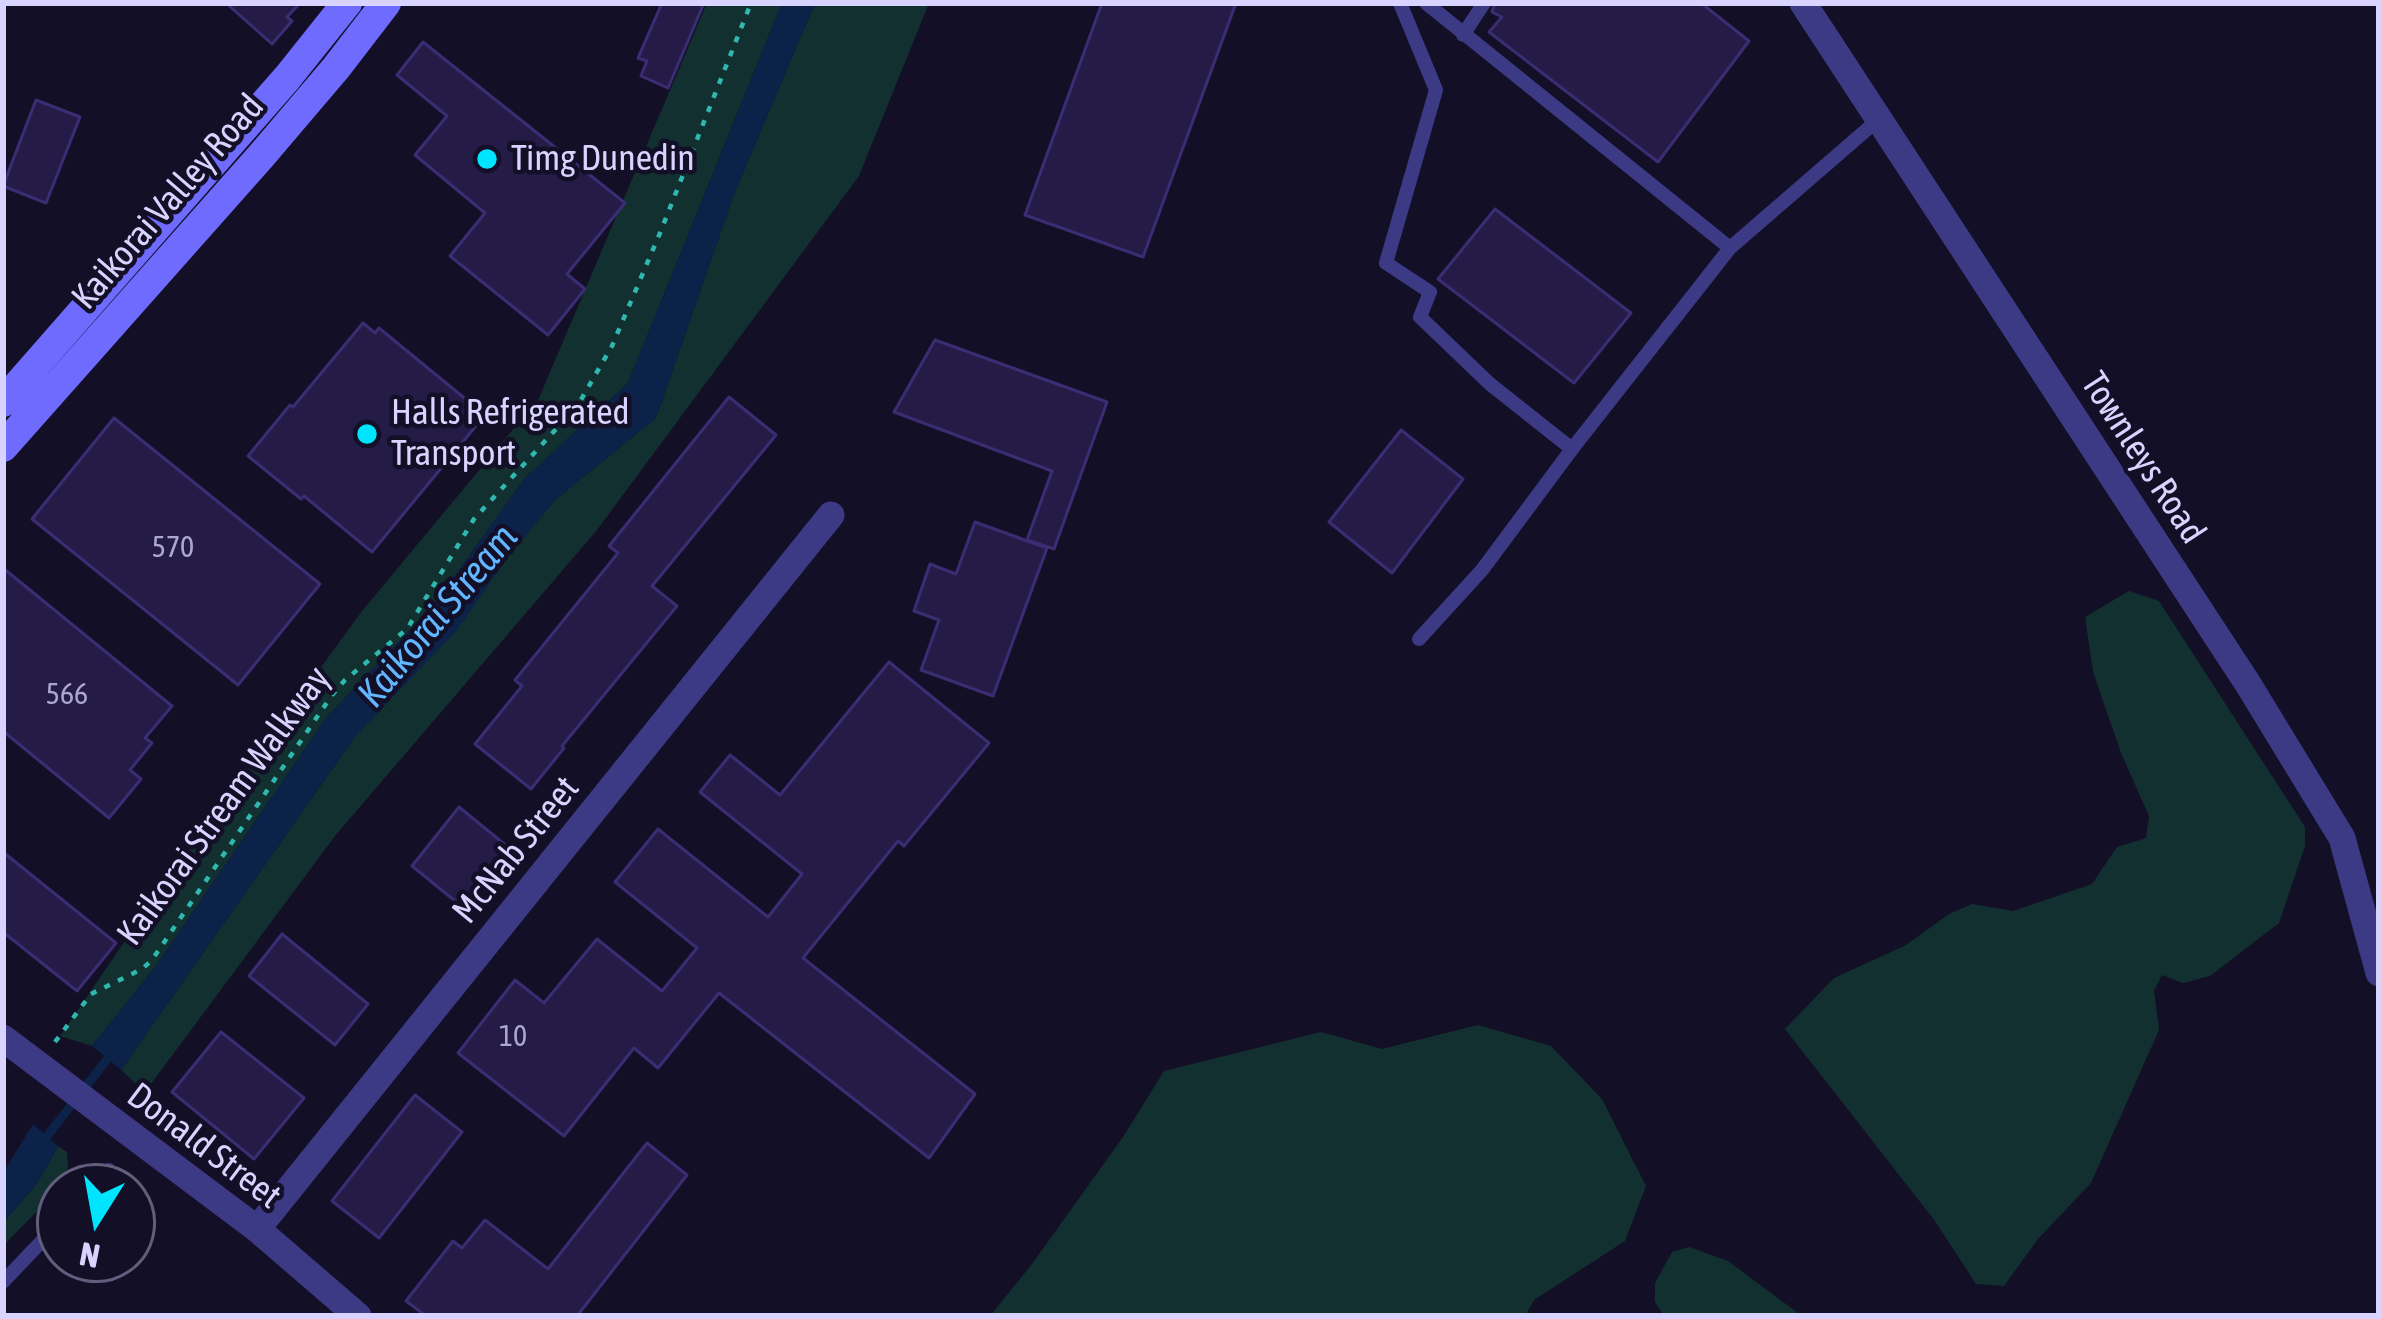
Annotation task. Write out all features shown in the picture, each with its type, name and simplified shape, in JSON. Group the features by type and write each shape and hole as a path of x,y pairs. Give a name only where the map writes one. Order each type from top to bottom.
{"main road":[{"name":"Kaikorai Valley Road","path":"3,402 347,3"},
{"name":"Kaikorai Valley Road","path":"3,447 262,155 386,3"}],"street":[{"name":"Townleys Road","path":"1802,3 2248,684 2342,838 2379,973"},
{"name":"McNab Street","path":"257,1229 830,515"},
{"name":"Donald Street","path":"3,1038 257,1229 358,1316"}],"lane":[{"path":"1400,3 1436,90 1386,262 1430,292 1420,317 1490,384 1572,448"},
{"path":"1426,3 1730,248"},
{"path":"1463,35 1484,3"},
{"path":"1419,639 1482,570 1730,248 1879,119"},
{"path":"3,1282 36,1247"}],"path":[{"name":"Kaikorai Stream Walkway","path":"38,1066 91,994 152,960 332,695 407,628 474,519 578,405 612,346 751,3"}],"green space":[{"path":"707,3 782,3 628,383 525,478 434,605 326,718 156,966 92,1046 60,1036 180,860 362,611 539,398"},
{"path":"815,3 929,3 859,176 597,530 335,836 145,1092 121,1070 354,738 555,500 656,418 734,194"},
{"path":"2129,591 2159,601 2305,827 2305,846 2279,923 2210,976 2183,983 2162,975 2154,991 2159,1030 2091,1183 2038,1239 2004,1286 1976,1284 1935,1221 1785,1029 1834,978 1906,945 1949,914 1972,904 2013,911 2092,884 2117,847 2146,838 2149,816 2093,672 2085,617"},
{"path":"1478,1025 1551,1046 1602,1099 1646,1186 1625,1241 1534,1300 1525,1316 990,1316 1123,1137 1164,1071 1321,1032 1382,1049"},
{"path":"58,1146 67,1152 68,1163 49,1163"},
{"path":"36,1184 36,1212 3,1246 3,1223"},
{"path":"1689,1247 1728,1261 1802,1316 1664,1316 1655,1302 1655,1283 1672,1252"}],"water":[{"path":"782,3 815,3 734,194 656,418 555,500 457,630 354,738 121,1070 92,1046 156,966 326,718 434,605 525,478 628,383"},
{"path":"33,1124 58,1146 49,1163 36,1163 36,1184 3,1223 3,1173"}],"building":[{"path":"226,3 300,3 272,44"},
{"path":"662,3 704,3 668,88 641,76 647,61 638,58"},
{"path":"1102,3 1236,3 1143,257 1025,215"},
{"path":"1495,3 1701,3 1749,41 1658,162 1489,32 1502,17 1492,12"},
{"path":"423,42 625,203 567,274 585,289 548,335 450,256 485,213 415,155 447,116 397,75"},
{"path":"36,100 80,117 46,203 3,186"},
{"path":"1495,209 1631,313 1574,383 1438,279"},
{"path":"363,323 375,333 379,328 485,415 372,552 248,456"},
{"path":"935,340 1107,402 1054,549 1027,540 1052,471 894,412"},
{"path":"729,397 776,435 652,586 677,606 531,789 475,744 522,686 515,680 618,553 609,546"},
{"path":"114,418 320,584 238,685 32,519"},
{"path":"1401,430 1463,479 1392,573 1329,522"},
{"path":"975,522 1047,548 993,696 921,670 939,620 914,611 930,564 956,574"},
{"path":"3,568 172,706 145,738 152,743 130,770 141,779 109,818 3,731"},
{"path":"889,662 989,743 904,846 898,841 803,958 975,1094 929,1158 719,993 658,1068 634,1048 564,1136 458,1053 515,980 544,1003 597,939 662,991 697,948 615,882 658,829 768,917 802,874 700,792 730,755 780,795"},
{"path":"459,807 508,847 460,905 412,866"},
{"path":"3,852 116,943 77,991 3,932"},
{"path":"282,934 368,1004 335,1045 249,976"},
{"path":"221,1032 304,1098 254,1159 172,1092"},
{"path":"415,1095 462,1132 379,1238 332,1201"},
{"path":"647,1143 687,1175 577,1316 426,1316 406,1301 453,1241 462,1248 485,1220 548,1269"}],"waterway":[{"name":"Kaikorai Stream","path":"41,1144 112,1053"}],"place":[{"name":"Timg Dunedin","path":"487,159"},
{"name":"Halls Refrigerated Transport","path":"367,434"}]}
